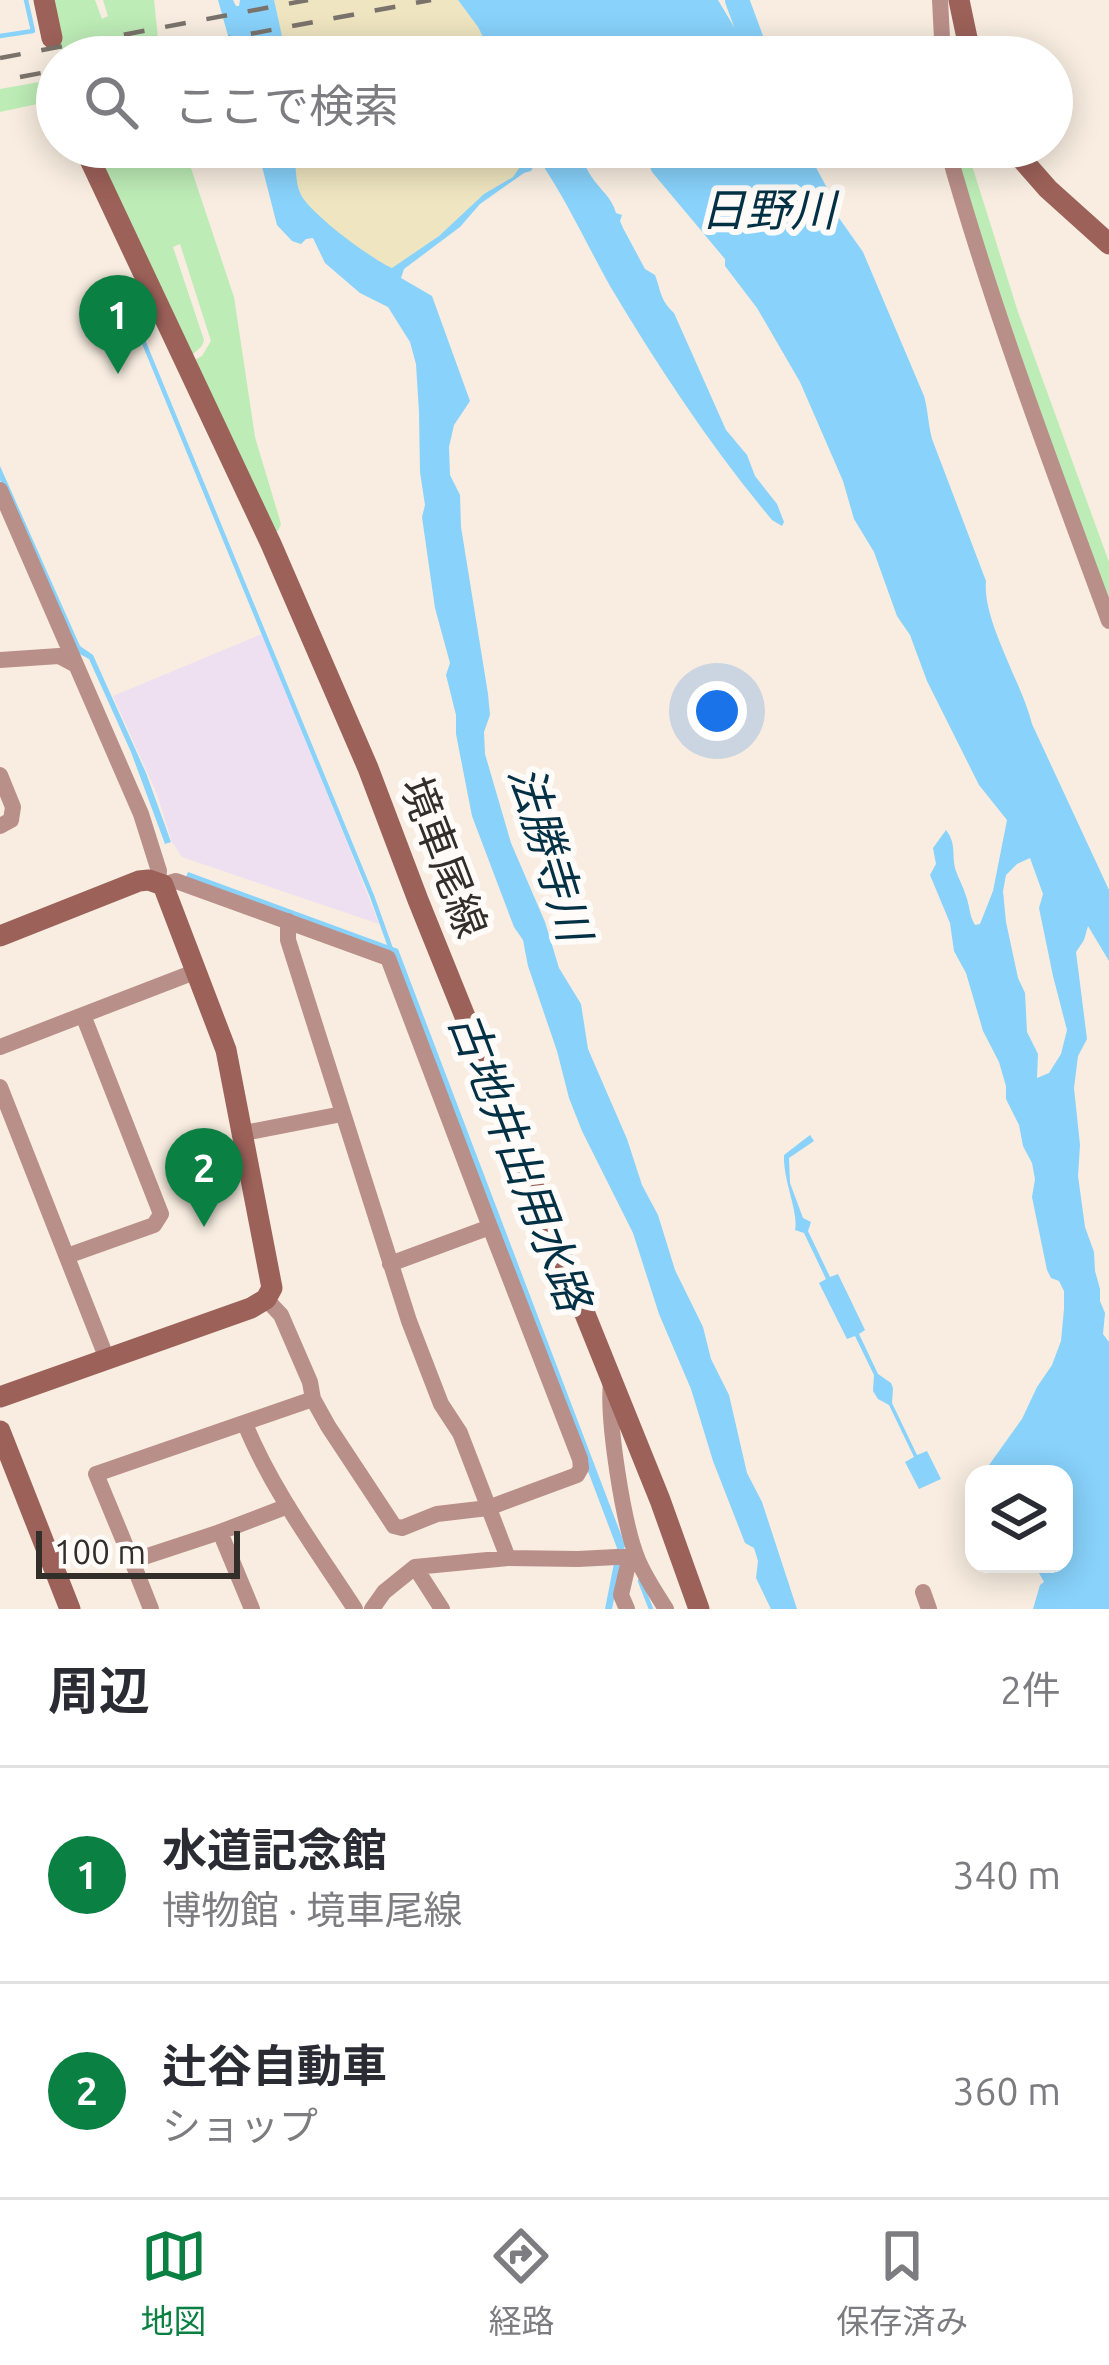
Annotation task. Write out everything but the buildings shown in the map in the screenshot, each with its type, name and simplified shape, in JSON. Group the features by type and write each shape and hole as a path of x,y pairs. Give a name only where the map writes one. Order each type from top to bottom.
{"main road":[{"path":"44,0 52,36"},
{"path":"959,0 967,36"},
{"name":"境車尾線","path":"93,168 201,393 359,748 700,1609"},
{"path":"1030,168 1109,244"},
{"path":"0,936 140,881 161,884 226,1050 272,1288 266,1299 251,1308 0,1397"},
{"path":"0,1431 70,1609"}],"street":[{"path":"940,0 942,36"},
{"path":"952,168 1034,420 1109,621"},
{"path":"0,490 141,814 161,884 176,881 388,958 582,1464 579,1472 488,1508 436,1514 402,1528 394,1526 328,1426 281,1315 266,1299"},
{"path":"0,660 59,656 74,664"},
{"path":"0,775 14,813 0,826"},
{"path":"288,921 288,940 390,1264 441,1404 460,1433 508,1558"},
{"path":"0,1047 197,971"},
{"path":"67,1256 154,1225 161,1214 83,1015"},
{"path":"0,1087 107,1359"},
{"path":"244,1133 342,1114"},
{"path":"390,1264 490,1227"},
{"path":"611,1381 609,1403 626,1513 621,1595 626,1609"},
{"path":"151,1609 96,1474 313,1399"},
{"path":"245,1424 258,1455 356,1609"},
{"path":"132,1561 288,1505"},
{"path":"220,1532 251,1609"},
{"path":"373,1609 415,1567 508,1558 626,1556"},
{"path":"626,1556 666,1609"},
{"path":"415,1567 442,1609"}],"shaded area":[{"path":"262,634 379,924 182,857 113,696"}],"green space":[{"path":"50,0 95,0 102,19 108,16 103,0 154,0 158,36 57,36"},
{"path":"36,83 36,104 0,112 0,89"},
{"path":"101,168 191,168 234,297 255,437 281,524 278,531 272,532 193,361 211,341 180,244 173,247 204,340 192,355"},
{"path":"958,168 973,168 1018,312 1109,562 1109,608"}],"sand":[{"path":"274,0 458,0 482,36 279,36"},
{"path":"295,168 519,168 392,269 323,222 297,186"}],"water":[{"path":"218,0 233,0 239,6 240,0 274,0 282,36 228,36"},
{"name":"日野川","path":"458,0 718,0 739,36 482,36"},
{"path":"262,168 295,168 301,195 316,213 392,268 439,236 519,168 533,168 480,204 460,227 404,269 401,278 432,296 470,401 454,425 450,475 460,495 488,694 485,754 511,843 559,968 581,1004 588,1049 729,1395 747,1473 762,1502 797,1609 771,1609 756,1578 754,1548 745,1543 713,1461 633,1233 569,1098 523,940 472,816 422,517 416,364 410,342 388,307 360,293 325,263 313,238 301,244 292,241 277,225"},
{"path":"544,168 586,168 622,215 623,228 645,269 655,275 726,430 777,504 782,526 772,520 686,406 610,286"},
{"name":"日野川","path":"650,168 816,168 839,218 863,252 924,396 932,439 986,581 996,633 1032,724 1109,890 1109,961 1088,926 1076,952 1087,1039 1078,1056 1074,1088 1085,1227 1105,1313 1103,1334 1109,1342 1109,1609 1033,1609 1044,1582 1039,1573 1073,1573 1073,1465 989,1465 1052,1365 1061,1341 1064,1291 1047,1270 1032,1197 1032,1163 930,875 936,864 933,848 946,830 972,918 975,925 980,924 993,891 1007,820 979,785 927,681 874,552 854,519 843,481 800,382 757,308 725,266 725,259","holes":["1030,858 1043,894 1039,908 1067,1030 1061,1054 1049,1073 1037,1078 1038,1054 1027,1032 1025,993 1018,978 1003,891 1006,875"]},
{"path":"0,466 80,646 93,655 171,842 165,844 89,659 76,652 0,480"},
{"path":"188,872 398,949 625,1545 612,1609 605,1609 617,1548 393,955 186,877"},
{"path":"810,1135 814,1141 789,1158 790,1183 803,1218 811,1222 808,1231 830,1277 838,1274 865,1330 859,1334 878,1374 891,1383 892,1403 917,1455 927,1451 941,1479 919,1489 905,1462 914,1457 889,1405 873,1391 874,1375 855,1336 847,1339 819,1283 826,1279 804,1233 795,1230 784,1155"}],"waterway":[{"path":"0,36 33,31 26,0"},
{"name":"日野川","path":"737,0 750,36"},
{"path":"142,338 392,952"},
{"path":"640,1581 651,1609"}],"railway":[{"path":"117,36 308,0"},
{"path":"239,36 431,0"},
{"path":"0,58 36,51"},
{"path":"20,77 36,74"}],"place":[{"name":"水道記念館","path":"118,374"},
{"name":"辻谷自動車","path":"204,1227"}],"water label":[{"name":"法勝寺川","path":"550,853"},
{"name":"古地井出用水路","path":"520,1161"}]}
